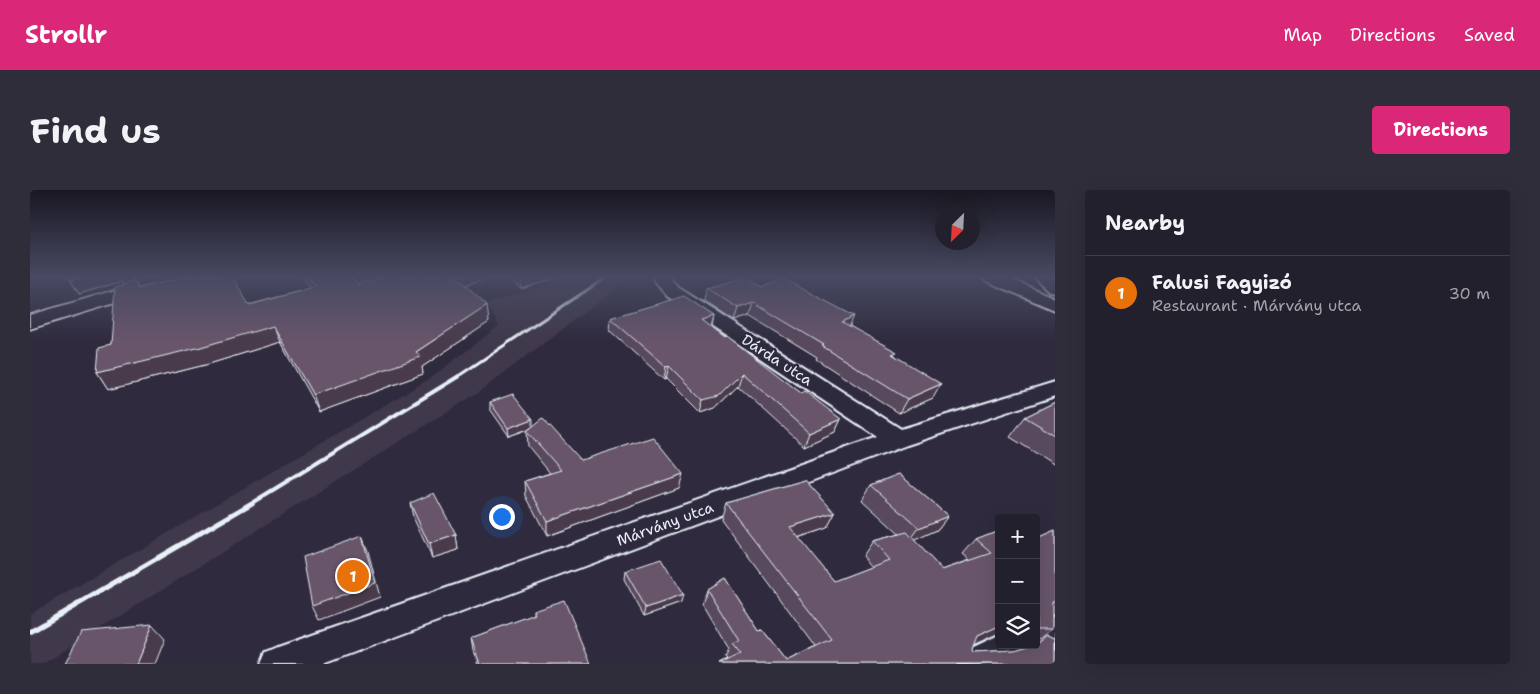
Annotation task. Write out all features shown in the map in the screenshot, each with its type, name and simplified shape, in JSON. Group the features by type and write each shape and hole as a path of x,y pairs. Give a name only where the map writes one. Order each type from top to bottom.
{"main road":[{"path":"30,322 96,298"}],"street":[{"name":"Dárda utca","path":"682,298 898,440"},
{"path":"1040,298 1055,305"},
{"name":"Márvány utca","path":"278,664 898,440 1055,389"},
{"path":"1040,634 1055,633"},
{"path":"975,664 1005,649"}],"shaded area":[{"path":"505,298 604,298 479,392 43,664 30,664 30,614 429,379 499,326 487,304"}],"building":[{"path":"114,298 245,298 249,305 275,298 480,298 487,305 416,352 420,357 313,395 273,326 201,347 97,372 99,348 111,345"},
{"path":"677,298 687,298 714,316 701,320 725,338 727,336 801,393 804,391 841,419 809,433 742,373 719,396 703,400 669,366 666,367 610,318"},
{"path":"722,298 820,298 854,316 842,322 897,352 892,354 941,384 907,399 822,346 824,345 754,303 738,308"},
{"path":"513,394 533,419 508,428 490,402"},
{"path":"1055,402 1055,435 1025,417"},
{"path":"543,418 581,460 653,437 683,474 547,521 525,481 561,470 527,431"},
{"path":"899,474 948,516 919,528 871,485"},
{"path":"805,480 835,513 790,527 834,581 889,560 872,541 907,532 942,570 992,553 976,539 995,532 995,628 977,636 972,649 973,652 1040,649 1040,641 1047,635 1055,638 1055,664 719,664 740,654 732,644 739,641 707,589 725,578 759,631 762,630 786,661 832,640 726,503"},
{"path":"434,493 456,535 429,544 410,503"},
{"path":"1055,531 1055,602 1052,602 1052,629 1040,629 1040,538"},
{"path":"362,536 375,583 312,606 303,557"},
{"path":"661,559 683,595 646,608 625,571"},
{"path":"564,600 591,664 480,664 471,638 535,614 533,610"},
{"path":"152,625 136,664 65,664 81,632"}],"railway":[{"path":"457,377 575,298"},
{"path":"250,504 459,376"},
{"path":"30,632 252,503"}],"place":[{"name":"Falusi Fagyizó","path":"353,576"}]}
